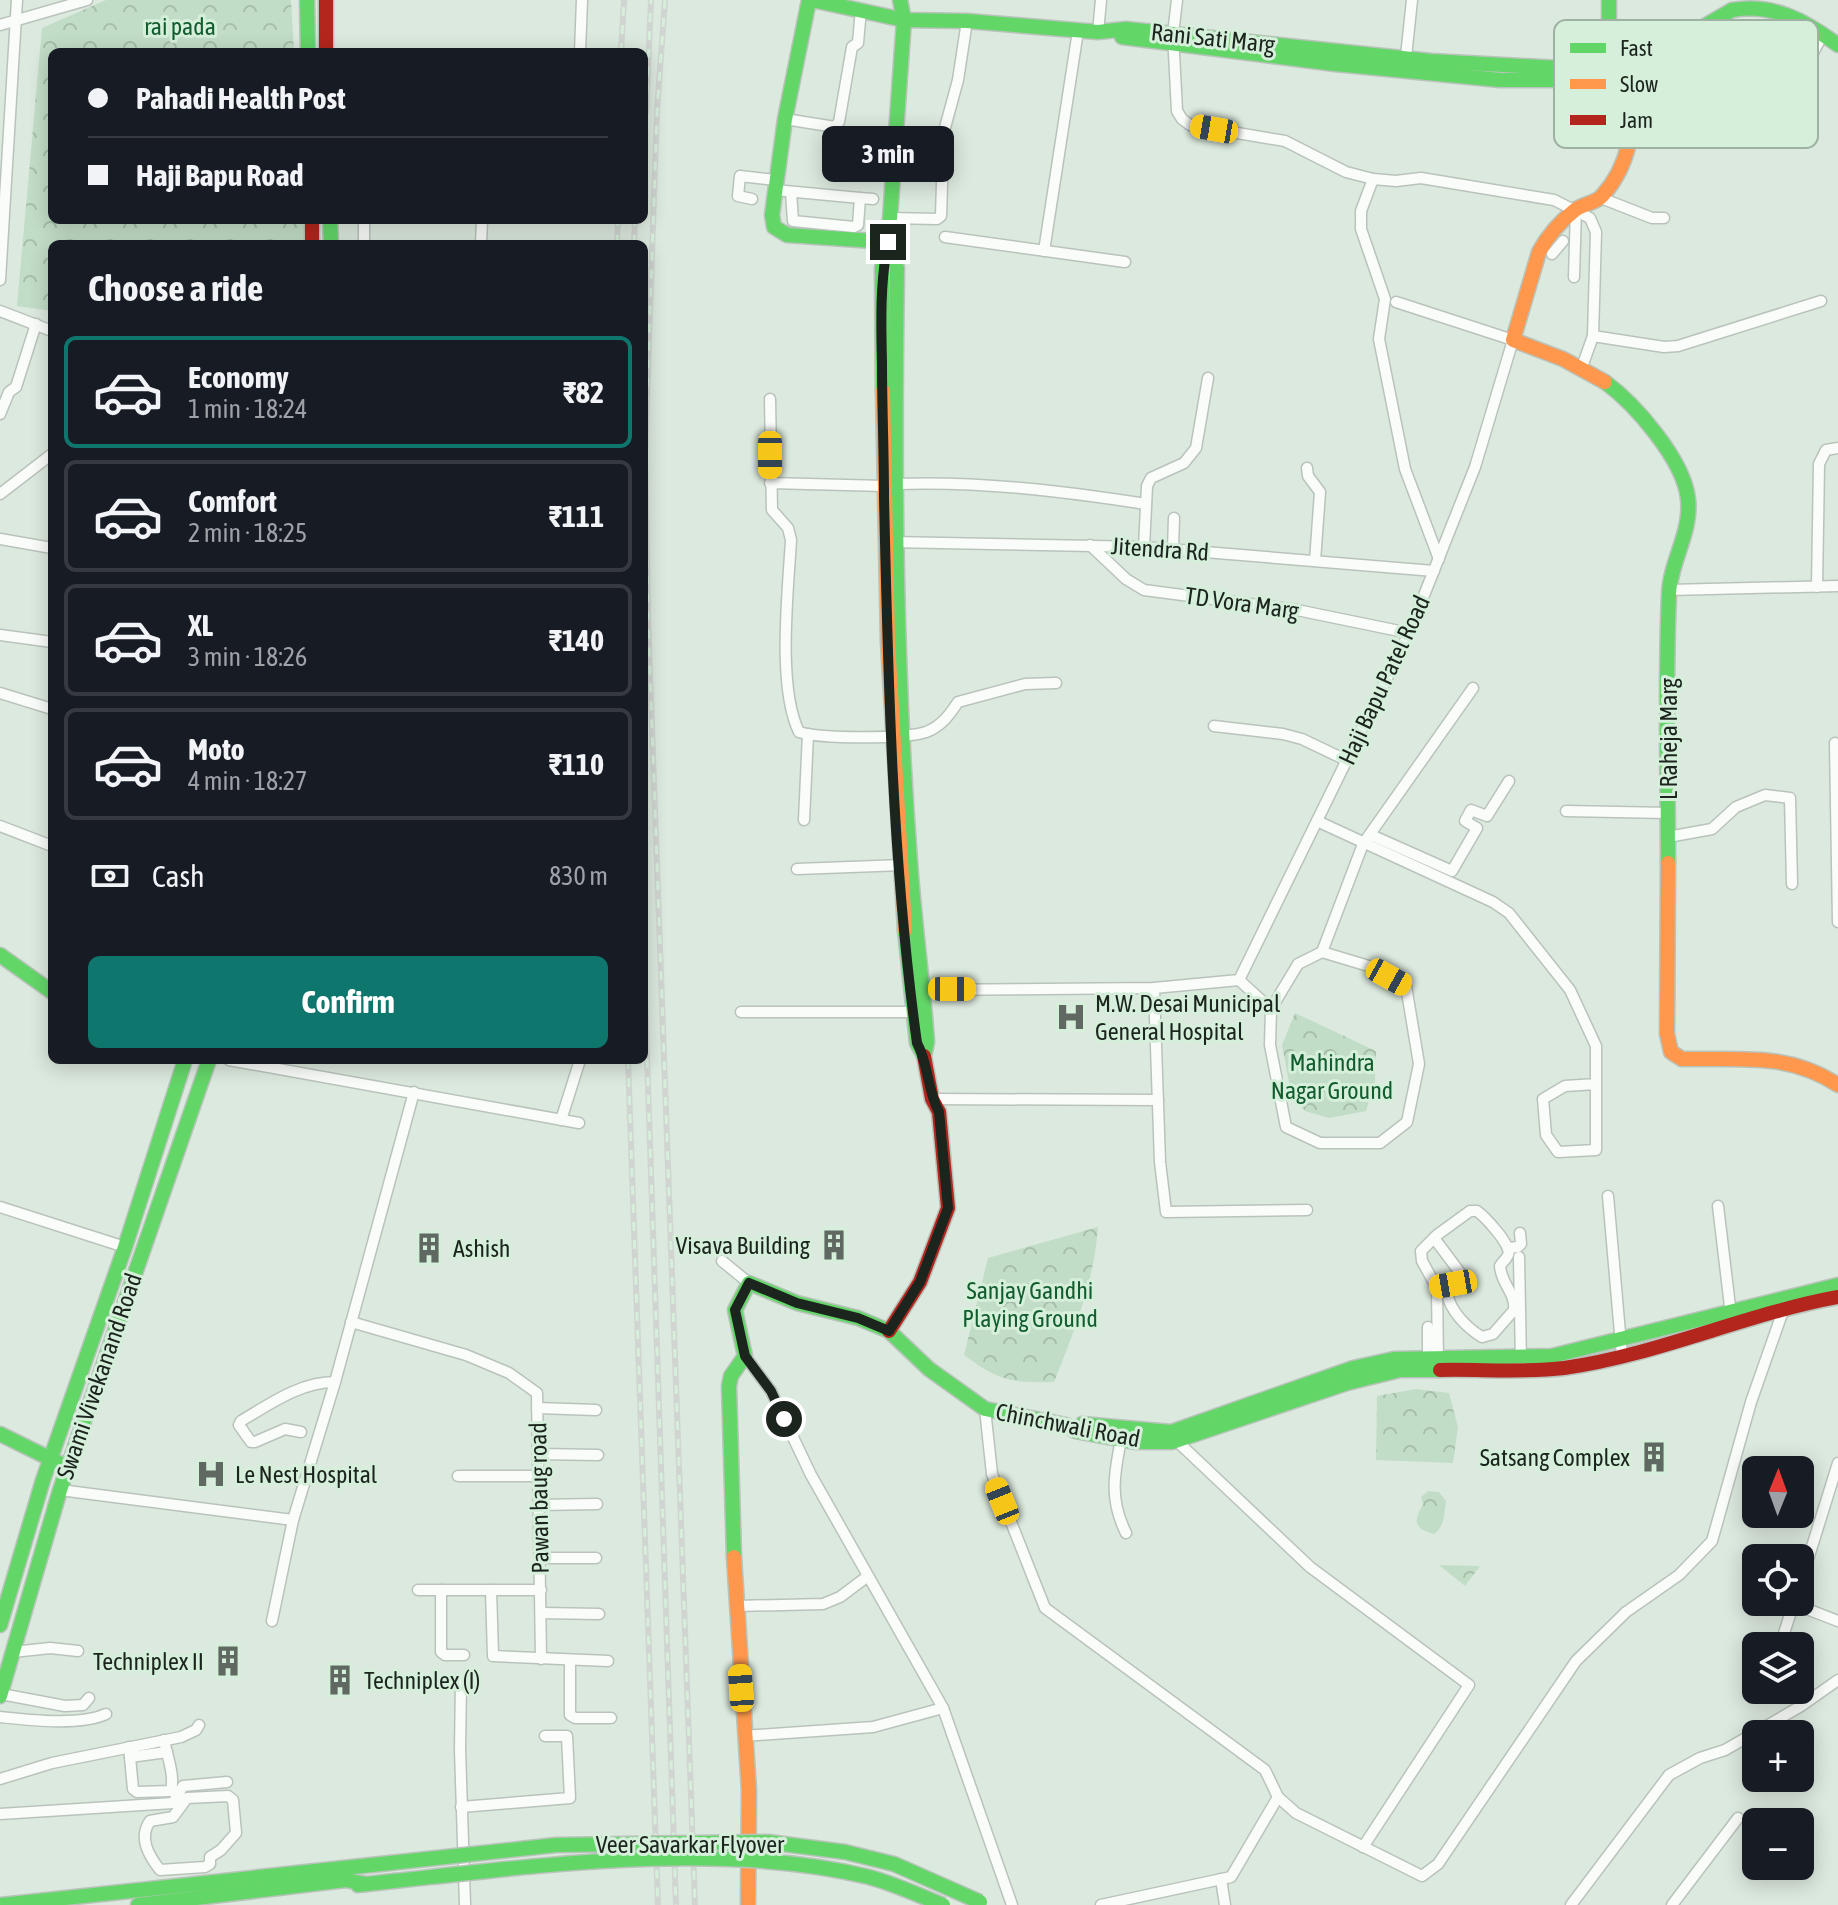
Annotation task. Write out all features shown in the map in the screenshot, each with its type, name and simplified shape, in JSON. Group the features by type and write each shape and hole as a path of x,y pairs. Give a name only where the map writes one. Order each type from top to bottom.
{"street":[{"path":"0,280 17,0"},
{"path":"0,25 87,0"},
{"path":"307,0 308,48"},
{"path":"326,0 326,48"},
{"path":"580,48 582,0"},
{"path":"811,0 785,119 772,215 774,227 787,235 888,242"},
{"name":"Rani Sati Marg","path":"811,0 904,20 967,21 1078,31 1126,29 1174,39 1328,57 1504,74 1554,75"},
{"path":"889,1331 920,1282 948,1208 939,1112 932,1099 924,1056 908,906 892,604 888,310 882,269 888,242 896,141 904,20 900,0"},
{"path":"1101,0 1104,32"},
{"path":"1177,0 1174,39 1177,111 1190,125 1285,141 1346,172 1373,179 1396,181 1421,178 1488,188 1554,200 1590,218 1596,232 1593,336 1582,367"},
{"path":"1406,65 1412,0"},
{"path":"1714,20 1746,4 1782,6 1802,20"},
{"path":"785,119 835,127 839,122 851,51 858,43 861,9"},
{"path":"896,141 943,135 958,80 967,21"},
{"path":"1044,251 1078,31"},
{"path":"1818,31 1838,45"},
{"path":"890,218 937,219 941,216 943,152 896,141"},
{"path":"1628,148 1625,161 1601,198 1652,218 1664,218"},
{"path":"752,199 738,196 740,176 791,192 873,199"},
{"path":"1373,179 1361,211 1361,229 1385,299 1379,339 1405,469 1439,559"},
{"path":"791,192 791,218 794,221 856,226 860,198"},
{"name":"Haji Bapu Patel Road","path":"1239,980 1409,633 1475,467 1513,340 1556,227 1576,209 1601,198"},
{"path":"1574,277 1576,209"},
{"path":"945,237 1125,262"},
{"path":"1548,253 1563,241"},
{"path":"1593,336 1664,347 1678,346 1821,301"},
{"path":"1396,302 1513,340"},
{"path":"0,311 48,329"},
{"path":"0,414 9,392 16,387 36,324"},
{"name":"L Raheja Marg","path":"1513,340 1582,367 1621,391 1658,434 1688,498 1686,520 1669,590 1667,1034 1671,1052 1682,1059 1776,1058 1798,1062 1838,1085"},
{"path":"1144,547 1147,486 1151,478 1184,463 1196,448 1208,378"},
{"path":"770,399 772,510 788,528 791,540 786,633 787,694 799,732 846,737 926,732 946,720 958,702 1025,684 1056,683"},
{"path":"1817,587 1819,464 1826,450 1838,448"},
{"path":"0,494 48,457"},
{"path":"1307,468 1308,476 1320,492 1315,561"},
{"path":"770,483 890,489 934,483 1033,487 1146,504"},
{"path":"1173,549 1174,518"},
{"path":"0,539 48,547"},
{"name":"Jitendra Rd","path":"891,542 1144,547 1434,571"},
{"name":"TD Vora Marg","path":"1090,545 1126,579 1144,590 1297,610 1409,633"},
{"path":"1669,590 1838,586"},
{"path":"0,635 48,641"},
{"path":"1322,952 1372,967 1406,986 1419,1064 1407,1122 1380,1143 1320,1143 1286,1127 1270,1045 1271,1009 1298,964 1322,952 1367,840 1473,688"},
{"path":"0,693 48,708"},
{"path":"1214,726 1283,734 1302,739 1346,760"},
{"path":"804,820 808,734"},
{"path":"1835,743 1838,922"},
{"path":"1317,821 1452,871 1477,828 1465,821 1471,810 1487,816 1509,781"},
{"path":"1668,837 1712,829 1736,807 1765,795 1790,798 1792,884"},
{"path":"1566,811 1668,813"},
{"path":"0,826 48,844"},
{"path":"1367,840 1493,902 1509,913 1570,990 1596,1046 1596,1084 1596,1150 1558,1152 1546,1135 1543,1099 1565,1086 1596,1084"},
{"path":"797,869 905,864"},
{"path":"0,955 48,989"},
{"path":"917,990 1154,988 1239,980 1271,1009"},
{"path":"1154,988 1160,1162 1166,1212 1307,1210"},
{"path":"917,990 914,1012 921,1032"},
{"path":"741,1012 914,1012"},
{"name":"Swami Vivekanand Road","path":"0,1625 43,1480 125,1247 184,1064"},
{"name":"Swami Vivekanand Road","path":"0,1695 60,1490 208,1064"},
{"path":"252,1064 579,1123"},
{"path":"561,1120 579,1064"},
{"path":"272,1621 293,1520 335,1382 414,1092"},
{"path":"932,1099 1158,1100"},
{"path":"1608,1196 1622,1356"},
{"path":"1718,1206 1731,1318"},
{"path":"0,1207 125,1247"},
{"path":"1470,1211 1477,1211 1488,1220 1508,1248 1508,1256 1500,1266 1501,1277 1516,1305 1493,1334 1482,1337 1470,1329 1422,1261 1421,1251 1434,1238 1470,1211"},
{"path":"1508,1248 1521,1244 1520,1233"},
{"path":"1434,1238 1461,1274 1453,1284 1442,1290"},
{"path":"1519,1257 1521,1362"},
{"path":"722,1261 749,1283 735,1310 745,1356 771,1391 811,1475 943,1708 1012,1905"},
{"name":"Chinchwali Road","path":"749,1283 797,1303 858,1318 889,1331 929,1369 985,1409 1066,1425 1075,1431 1122,1434 1135,1442 1176,1436 1300,1393 1433,1364"},
{"path":"1521,1362 1731,1318 1786,1304 1838,1285"},
{"path":"1433,1364 1442,1290"},
{"path":"1786,1304 1838,1297"},
{"path":"985,1409 992,1474 1045,1608 1265,1770 1278,1797 1296,1813 1422,1876 1438,1864 1576,1661 1626,1612 1679,1575 1712,1541 1751,1402 1786,1304"},
{"path":"1300,1393 1353,1368 1394,1359 1433,1364 1521,1362 1562,1368 1622,1356 1731,1318"},
{"name":"Pawan baug road","path":"351,1322 466,1355 509,1373 537,1393 541,1659"},
{"path":"1428,1327 1433,1364"},
{"path":"745,1356 731,1376 729,1386 736,1606 749,1791 748,1905"},
{"path":"301,1432 285,1429 251,1442 239,1425 282,1396 314,1384 335,1382"},
{"path":"537,1408 596,1410"},
{"path":"0,1434 70,1467"},
{"path":"1122,1434 1112,1482 1119,1519 1126,1533"},
{"path":"1176,1436 1310,1567 1469,1685 1363,1847"},
{"path":"538,1454 598,1455"},
{"path":"1814,1549 1833,1499 1838,1463"},
{"path":"458,1476 539,1476"},
{"path":"60,1490 293,1520"},
{"path":"539,1505 597,1504"},
{"path":"540,1558 596,1558"},
{"path":"736,1606 823,1604 840,1597 868,1576"},
{"path":"418,1590 541,1590"},
{"path":"441,1590 441,1652 445,1655 464,1655"},
{"path":"491,1590 491,1653 497,1657 608,1661"},
{"path":"1814,1611 1838,1621"},
{"path":"542,1613 599,1614"},
{"path":"13,1652 50,1648 78,1651"},
{"path":"570,1661 570,1715 575,1718 611,1718"},
{"path":"1571,1905 1669,1775 1700,1758 1725,1750 1801,1706 1838,1680"},
{"path":"461,1683 465,1905"},
{"path":"0,1695 65,1706 83,1705 89,1698"},
{"path":"744,1736 873,1727 943,1708"},
{"path":"0,1717 42,1721 95,1719 106,1714"},
{"path":"130,1752 181,1737 196,1730 199,1725"},
{"path":"461,1807 570,1798 567,1736 545,1736"},
{"path":"130,1752 133,1789 137,1792 171,1791 173,1787 164,1740"},
{"path":"0,1779 52,1763 130,1752 167,1752"},
{"path":"0,1814 173,1803 183,1786 227,1782"},
{"path":"160,1870 210,1864 210,1857 236,1833 233,1800 228,1796 187,1798 173,1817 150,1821 145,1828 146,1852 160,1870 163,1888"},
{"path":"1101,1905 1231,1877 1278,1797"},
{"path":"1672,1905 1738,1818"},
{"name":"Veer Savarkar Flyover","path":"361,1867 556,1845 768,1842 845,1852 894,1864 983,1904"},
{"name":"Veer Savarkar Flyover","path":"364,1884 577,1863 758,1861 794,1864 891,1884 943,1905"},
{"path":"0,1905 361,1867"},
{"path":"84,1905 345,1874 361,1867"},
{"path":"1221,1879 1225,1905"},
{"path":"138,1905 346,1880 364,1884"},
{"path":"207,1905 364,1884"}],"green space":[{"name":"rai pada","path":"106,0 291,0 294,48 48,48 48,224 306,224 308,240 48,240 48,310 17,306 42,28"},
{"name":"Mahindra Nagar Ground","path":"1295,1013 1376,1051 1375,1081 1366,1111 1329,1118 1305,1111 1291,1093 1282,1045"},
{"name":"Sanjay Gandhi Playing Ground","path":"1098,1227 1088,1287 1054,1382 1006,1379 964,1355 988,1258"},
{"path":"1416,1389 1449,1393 1458,1427 1453,1463 1376,1460 1377,1396"},
{"path":"1428,1491 1439,1492 1446,1501 1442,1524 1434,1534 1421,1529 1417,1523 1423,1504 1421,1497"},
{"path":"1439,1565 1480,1566 1465,1586"}],"railway":[{"path":"621,48 624,0"},
{"path":"648,67 651,0"},
{"path":"648,368 657,111 665,0"},
{"path":"617,240 618,224"},
{"path":"634,240 635,224"},
{"path":"648,619 695,1905"},
{"path":"628,1064 658,1905"},
{"path":"647,1064 676,1905"}],"traffic: fast":[{"path":"307,0 308,48"},
{"path":"809,0 785,119 772,215 774,227 787,235 888,242"},
{"path":"812,0 904,20 967,21 1098,32 1126,29 1431,61 1554,68"},
{"path":"883,391 882,269 890,218 904,20 900,0"},
{"path":"1609,0 1609,20"},
{"path":"1715,20 1732,10 1747,9 1762,9 1797,20"},
{"path":"1818,31 1838,45"},
{"path":"1122,37 1335,64 1500,80 1554,80"},
{"path":"330,224 331,240"},
{"path":"888,242 897,268 899,639 910,861 927,1042 924,1056 917,1043 905,930"},
{"path":"1605,382 1630,404 1656,434 1678,467 1688,499 1687,523 1669,594 1668,863"},
{"path":"0,955 48,989"},
{"path":"0,1625 43,1480 125,1247 184,1064"},
{"path":"0,1696 60,1490 208,1064"},
{"path":"734,1557 729,1386 731,1376 745,1356 735,1310 749,1283 797,1303 858,1318 889,1331 929,1369 985,1409 1135,1442 1172,1442 1347,1383 1400,1370 1440,1370"},
{"path":"1082,1424 1171,1432 1353,1368 1394,1359 1552,1356 1838,1285"},
{"path":"0,1434 61,1464"},
{"path":"390,1863 556,1845 768,1842 845,1852 894,1864 980,1902"},
{"path":"394,1881 571,1863 693,1858 753,1860 812,1866 869,1877 943,1905"},
{"path":"0,1905 390,1863"},
{"path":"138,1905 346,1880 366,1884"},
{"path":"358,1885 394,1881"}],"traffic: slow":[{"path":"1605,382 1563,359 1513,340 1542,246 1570,214 1602,196 1619,172 1628,148"},
{"path":"883,391 888,642 905,930"},
{"path":"1668,863 1667,1034 1671,1052 1682,1059 1743,1059 1782,1063 1819,1074 1838,1085"},
{"path":"734,1557 749,1791 748,1905"}],"traffic: jam":[{"path":"326,0 326,48"},
{"path":"312,224 312,240"},
{"path":"889,1331 920,1282 948,1208 939,1112 932,1099 924,1056"},
{"path":"1440,1370 1534,1370 1599,1362 1769,1313 1838,1297"}],"place":[{"name":"M.W. Desai Municipal General Hospital","path":"1071,1017"},
{"name":"Visava Building","path":"834,1245"},
{"name":"Ashish","path":"429,1248"},
{"name":"Satsang Complex","path":"1654,1457"},
{"name":"Le Nest Hospital","path":"211,1474"},
{"name":"Techniplex II","path":"228,1661"},
{"name":"Techniplex (I)","path":"340,1680"}],"route":[{"path":"784,1419 771,1391 745,1356 735,1310 749,1283 797,1303 858,1318 889,1331 920,1282 948,1208 939,1112 932,1099 924,1056 917,1043 902,906 888,642 884,486 881,310 882,269 888,242"}]}
